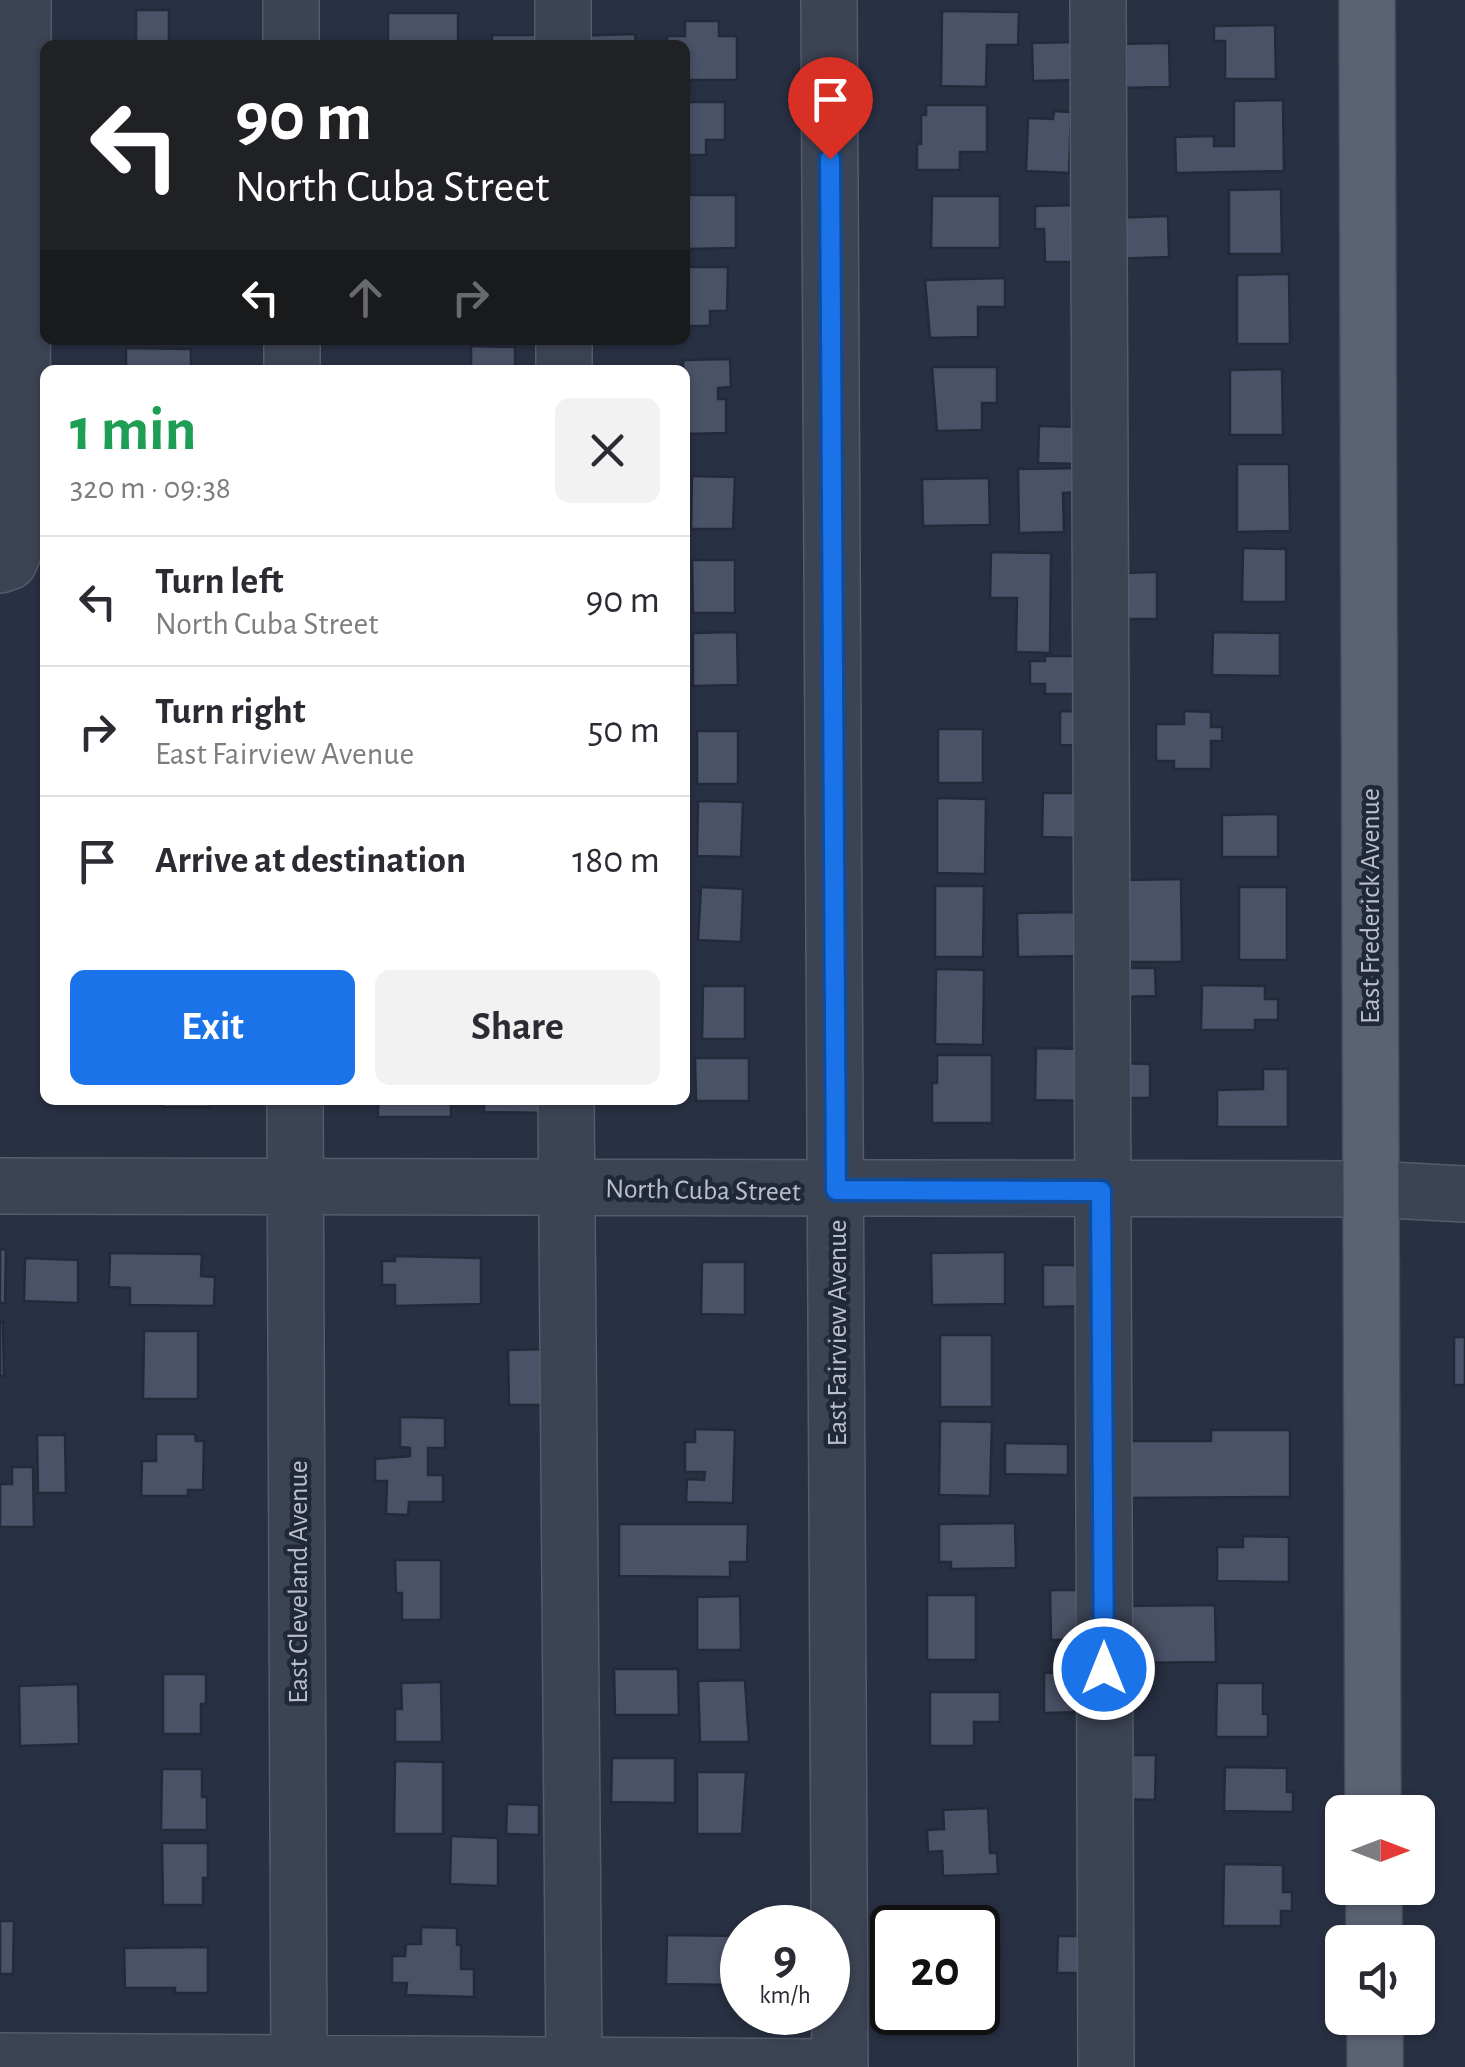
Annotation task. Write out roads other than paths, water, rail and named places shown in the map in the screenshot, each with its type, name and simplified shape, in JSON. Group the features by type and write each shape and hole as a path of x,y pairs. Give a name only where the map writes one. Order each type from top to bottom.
{"main road":[{"name":"East Frederick Avenue","path":"1367,0 1374,1795"},
{"path":"1375,2035 1375,2067"}],"street":[{"path":"4,564 22,532 24,0"},
{"path":"291,0 291,40"},
{"path":"563,0 563,40"},
{"name":"East Fairview Avenue","path":"829,0 840,2067"},
{"path":"1098,0 1104,749 1101,1191 1106,2067"},
{"name":"East Cleveland Avenue","path":"295,1105 299,2064"},
{"path":"566,1105 574,2066"},
{"name":"North Cuba Street","path":"0,1186 1370,1190 1465,1194"},
{"path":"0,2061 826,2067"}]}
